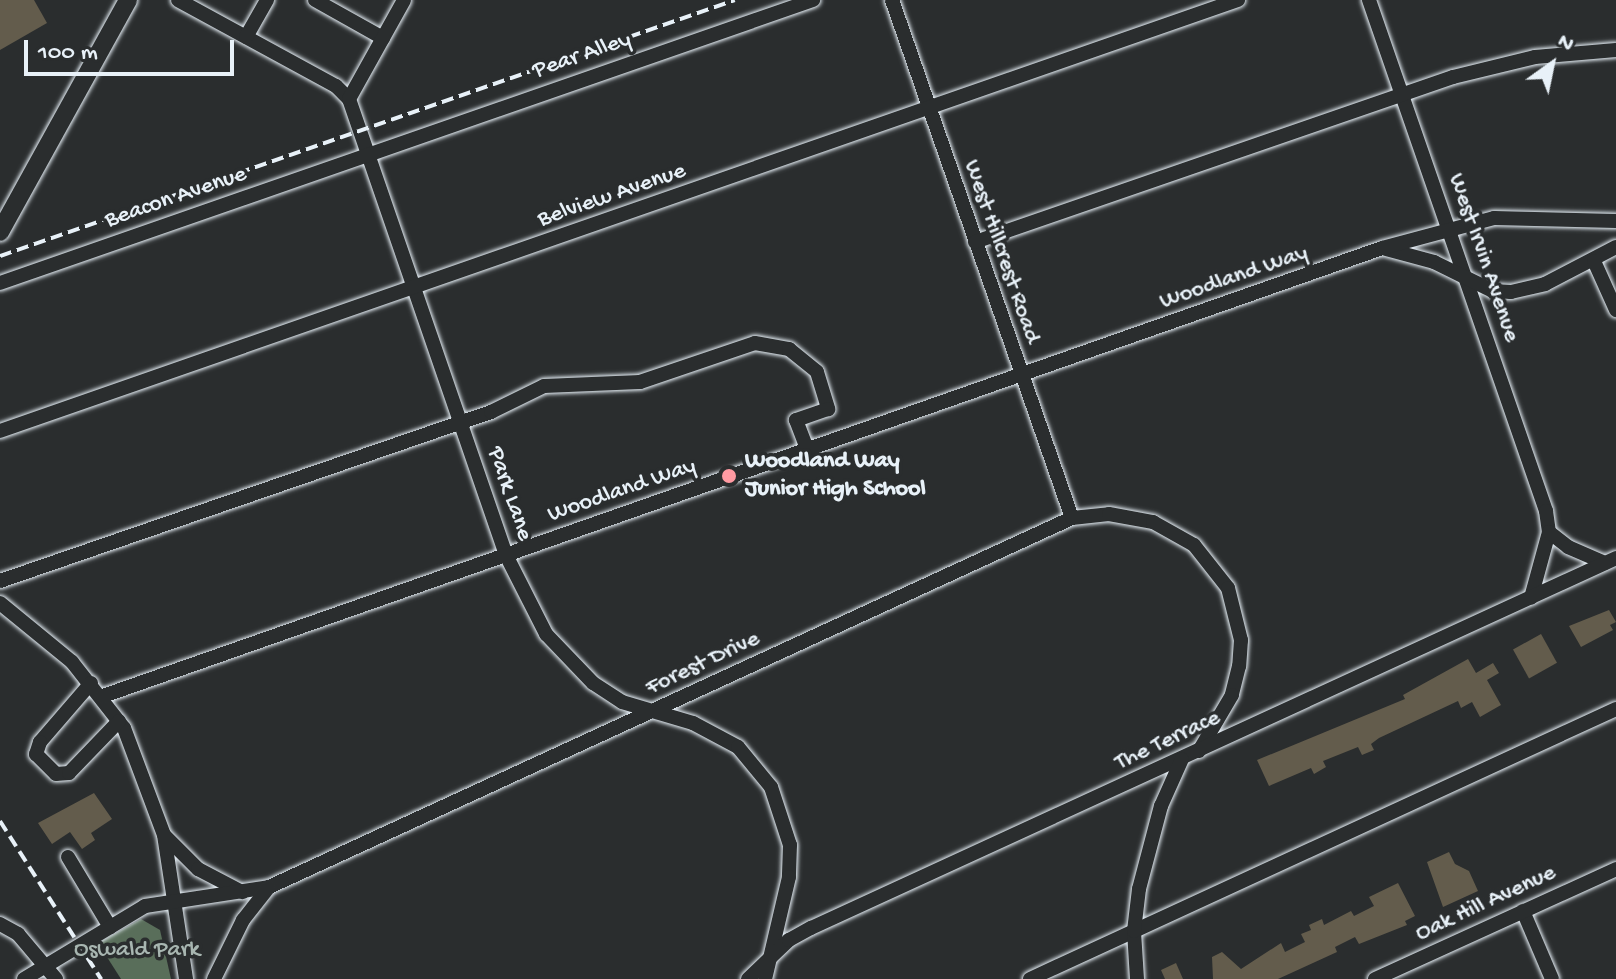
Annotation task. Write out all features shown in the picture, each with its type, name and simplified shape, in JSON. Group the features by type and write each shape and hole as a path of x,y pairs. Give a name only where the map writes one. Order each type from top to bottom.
{"main road":[{"path":"0,232 128,0"}],"street":[{"path":"178,0 336,86 349,99 404,0"},
{"path":"246,37 267,0"},
{"path":"315,0 383,38"},
{"name":"Pear Alley","path":"366,154 813,0"},
{"name":"West Hillcrest Road","path":"892,0 1072,518"},
{"name":"Belview Avenue","path":"0,431 1238,0"},
{"name":"West Irvin Avenue","path":"1369,0 1469,283 1549,532"},
{"path":"975,242 1402,92 1493,65 1616,50"},
{"name":"Park Lane","path":"349,99 526,605 571,663 622,702 693,723 738,747 771,787 790,845 784,903 765,979"},
{"name":"Beacon Avenue","path":"0,283 366,154"},
{"name":"Woodland Way","path":"103,696 1382,248 1450,227 1528,216 1616,221"},
{"path":"1382,248 1434,262 1469,283 1493,291 1526,290 1594,261 1616,247"},
{"path":"1594,261 1616,310"},
{"path":"0,581 511,404 544,386 640,382 740,347 772,344 789,349 817,372 828,409 796,420 807,449"},
{"name":"Forest Drive","path":"24,979 145,906 269,887 1072,518 1109,514 1153,522 1194,545 1228,588 1241,640 1239,666 1232,695 1199,751"},
{"path":"1531,598 1549,532 1568,547 1611,561"},
{"name":"The Terrace","path":"748,979 770,957 811,928 1611,561"},
{"path":"0,603 103,696 138,757 164,835 186,979"},
{"path":"91,683 40,742 36,754 56,774 69,773 119,721"},
{"path":"1030,979 1616,709"},
{"path":"1137,979 1134,931 1146,853 1182,759"},
{"path":"164,835 198,869 242,892"},
{"path":"68,857 110,927"},
{"name":"Oak Hill Avenue","path":"1375,979 1616,869"},
{"path":"214,979 243,920 269,887"},
{"path":"1523,911 1552,979"},
{"path":"0,924 18,934 47,964 56,979"}],"green space":[{"name":"Oswald Park","path":"141,919 160,930 171,979 121,979 98,943"}],"building":[{"path":"0,0 34,0 47,23 0,50"},
{"path":"1609,610 1616,622 1610,625 1613,630 1581,647 1569,626"},
{"path":"1541,634 1557,663 1529,678 1513,650"},
{"path":"1468,659 1476,673 1493,663 1499,673 1487,680 1501,705 1480,717 1472,702 1461,708 1458,701 1379,738 1371,744 1374,750 1362,755 1358,747 1323,761 1326,767 1314,774 1311,768 1269,786 1257,760 1405,699 1403,695"},
{"path":"94,793 112,819 91,833 95,840 82,849 70,832 52,844 38,823"},
{"path":"1449,852 1455,864 1469,871 1478,891 1443,907 1427,862"},
{"path":"1398,883 1415,916 1405,921 1407,925 1359,944 1355,937 1335,947 1337,952 1278,979 1213,979 1212,957 1222,952 1241,969 1281,943 1285,952 1305,942 1301,934 1311,930 1309,925 1322,919 1324,925 1351,911 1354,916 1374,906 1369,897"},
{"path":"1176,963 1183,979 1165,979 1161,970"}],"railway":[{"path":"0,256 735,0"},
{"path":"0,821 101,979"}],"place":[{"name":"Woodland Way Junior High School","path":"729,476"}]}
